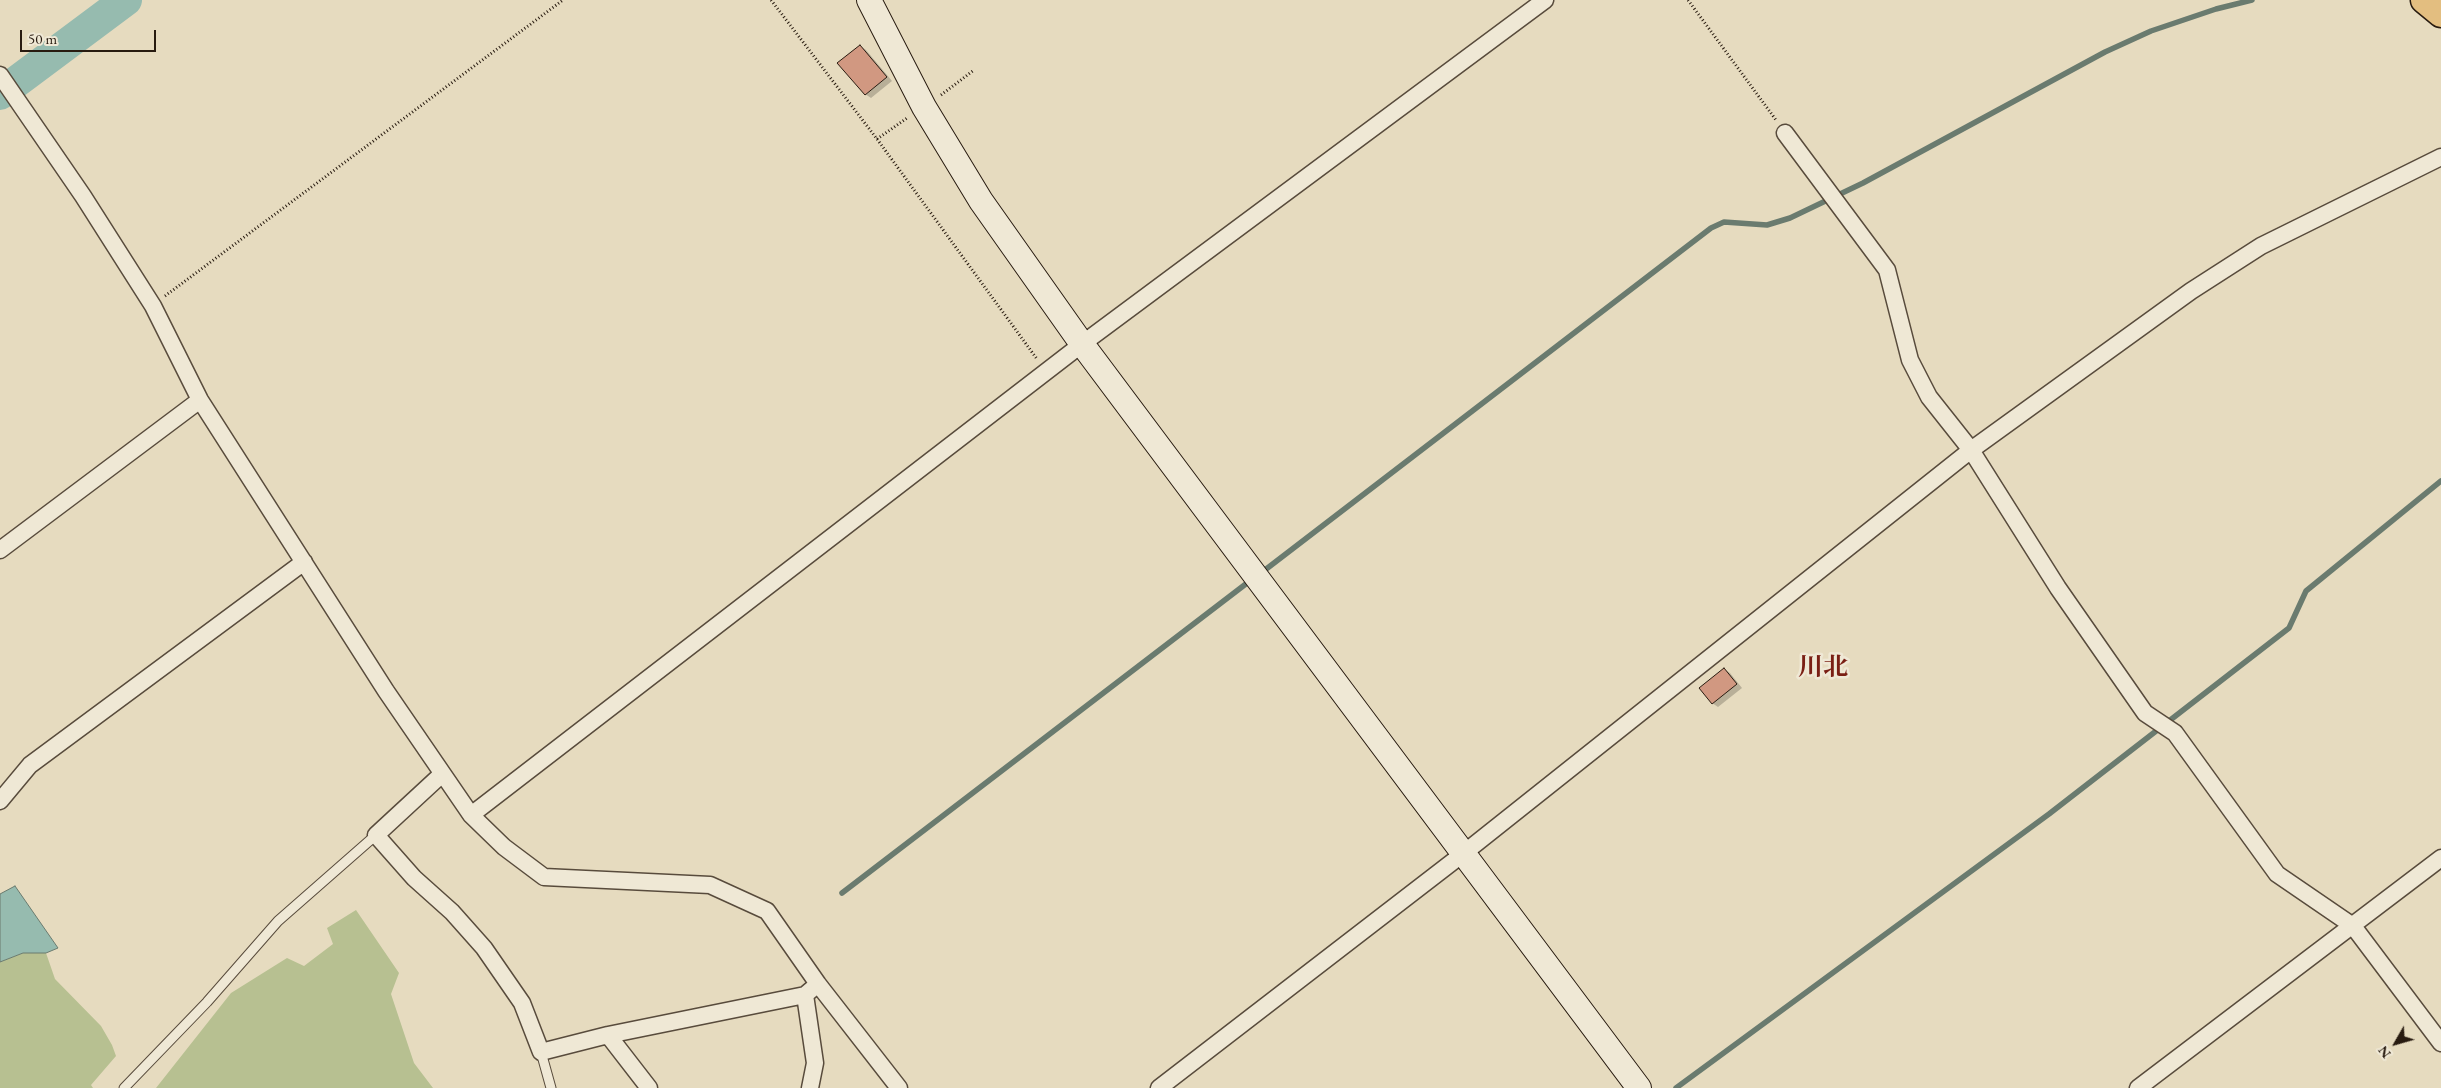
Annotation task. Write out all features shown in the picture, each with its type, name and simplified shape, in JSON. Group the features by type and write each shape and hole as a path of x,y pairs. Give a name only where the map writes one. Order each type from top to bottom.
{"main road":[{"path":"2424,0 2441,14"}],"street":[{"path":"869,0 924,107 981,201 1082,344 1639,1088"},
{"path":"471,815 1082,344 1545,0"},
{"path":"1,77 83,196 153,306 200,400 386,691 471,815 504,847 544,877 710,885 767,911 818,984 899,1088"},
{"path":"1785,133 1887,270 1910,360 1929,397 1971,450 2058,588 2145,713 2175,733 2277,874 2353,926 2441,1042"},
{"path":"1158,1088 1464,852 1971,450 2191,291 2261,246 2441,157"},
{"path":"0,550 200,400"},
{"path":"0,802 30,764 304,562"},
{"path":"442,774 376,835 414,878 452,912 484,948 522,1003 542,1052 608,1035 804,995 818,984"},
{"path":"2138,1088 2441,858"},
{"path":"804,995 815,1063 810,1088"},
{"path":"608,1035 649,1088"}],"lane":[{"path":"124,1088 207,1002 278,921 376,835"},
{"path":"542,1052 551,1088"}],"path":[{"path":"153,306 563,0"},
{"path":"771,0 877,139 1046,372"},
{"path":"1688,0 1785,133"}],"green space":[{"path":"356,910 399,973 391,994 414,1063 433,1088 156,1088 231,993 287,958 304,966 333,944 327,928"},
{"path":"23,953 46,953 55,979 101,1026 112,1045 116,1056 91,1085 93,1088 0,1088 0,962"}],"water":[{"path":"15,886 58,948 46,953 23,953 0,962 0,894"}],"building":[{"path":"860,45 887,77 865,95 837,63"},
{"path":"1724,668 1737,684 1712,704 1699,688"}],"waterway":[{"path":"0,94 126,0"},
{"path":"1261,573 1711,228 1724,222 1767,225 1790,218 1863,183 2105,52 2151,31 2216,9 2252,0"},
{"path":"1676,1088 2049,814 2289,628 2306,591 2441,481"},
{"path":"842,893 1251,580"}],"district":[{"name":"川北","path":"1823,668"}]}
